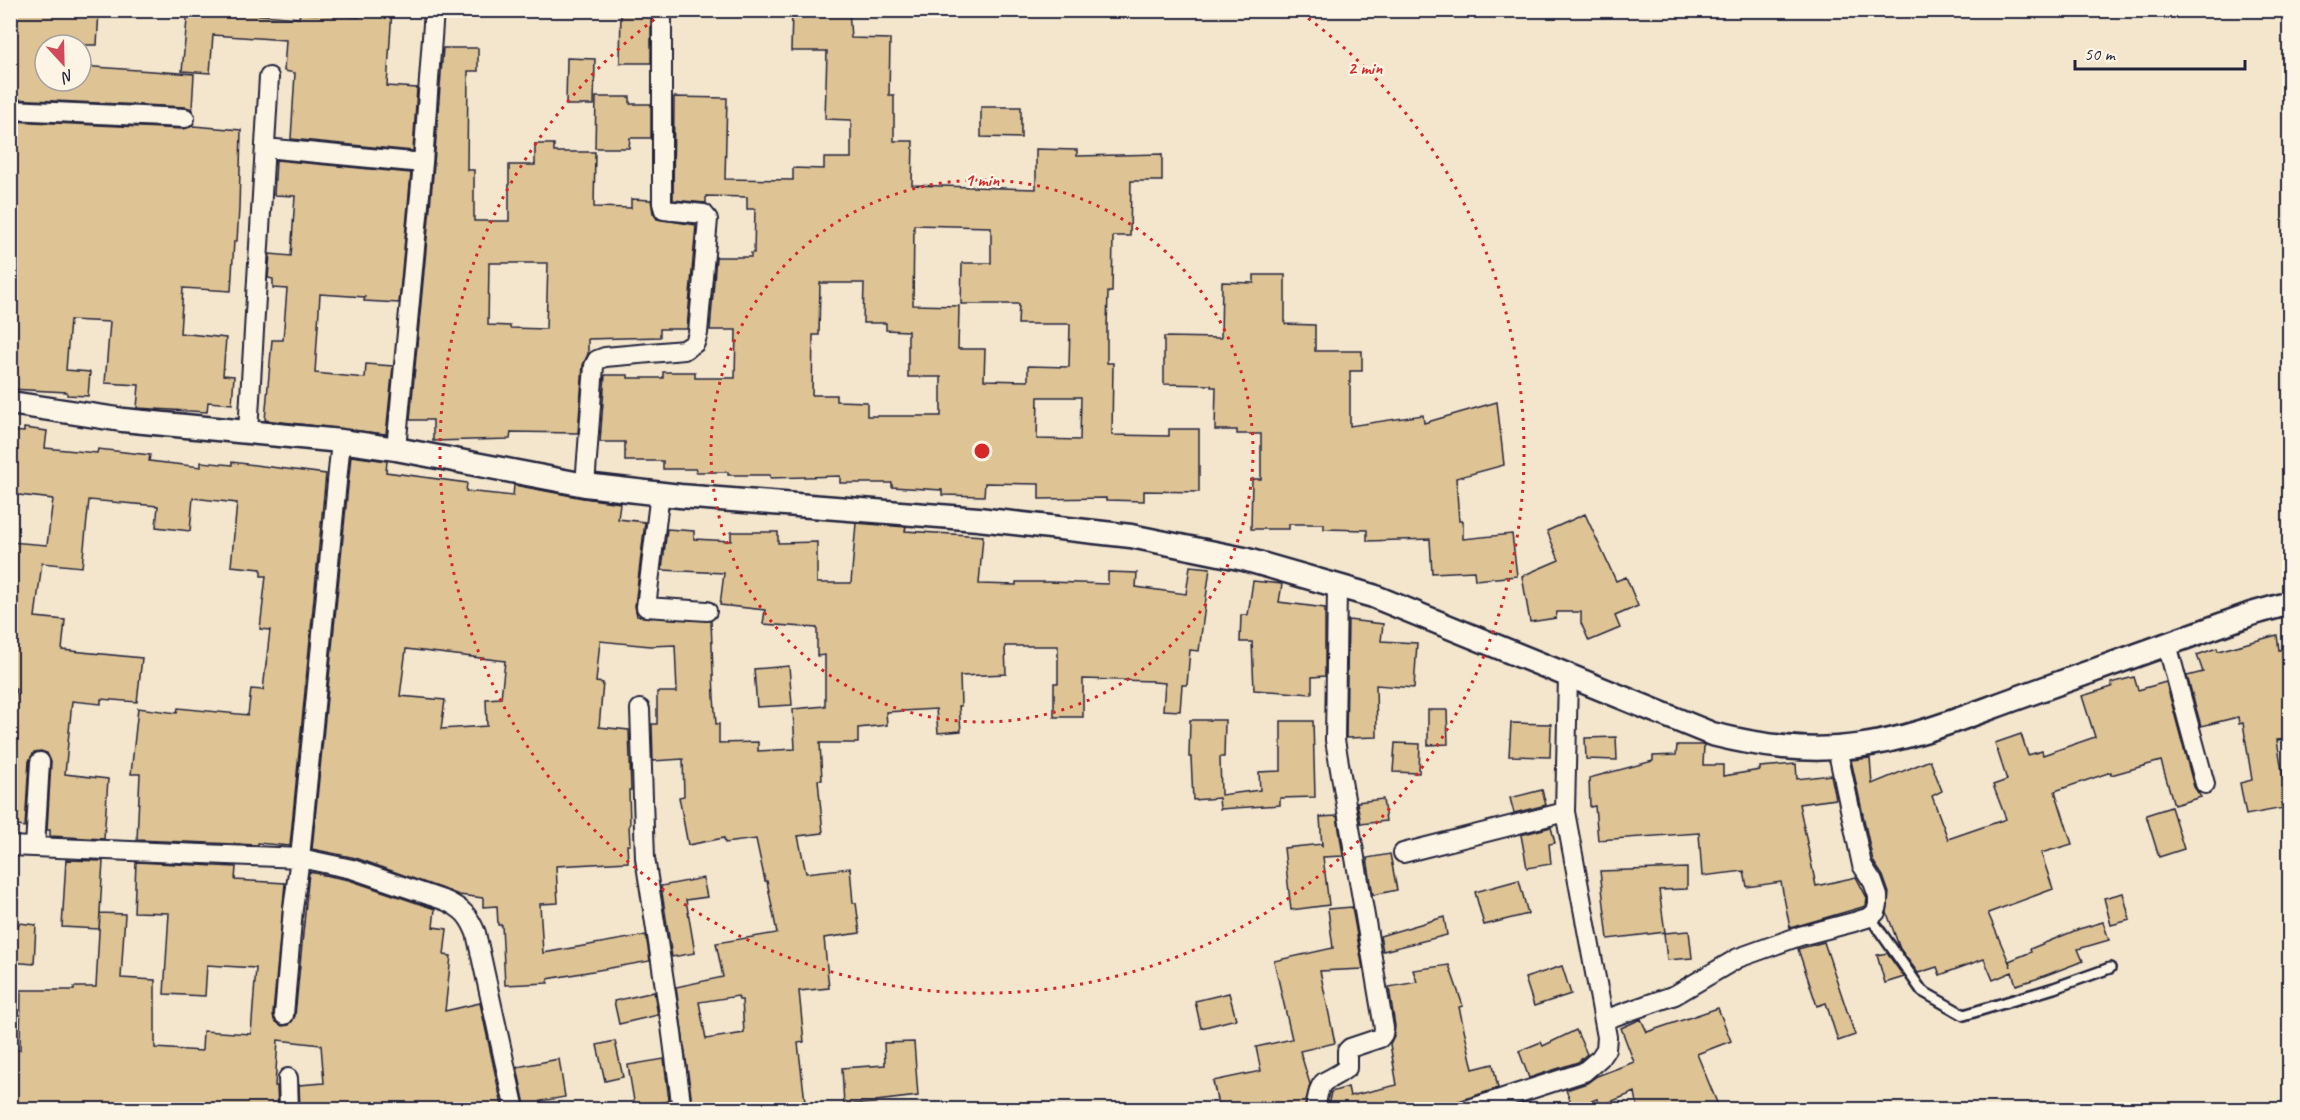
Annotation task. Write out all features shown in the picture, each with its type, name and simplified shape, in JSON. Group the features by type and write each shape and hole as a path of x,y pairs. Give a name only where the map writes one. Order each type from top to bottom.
{"street":[{"path":"396,449 423,163 434,10"},
{"path":"585,485 594,366 597,360 605,357 684,350 695,343 698,333 708,219 706,214 664,210 662,203 662,10"},
{"path":"248,432 269,77"},
{"path":"10,110 185,118"},
{"path":"265,148 423,163"},
{"path":"10,403 123,420 340,441 396,449 585,485 660,494 978,519 1131,536 1244,560 1374,596 1712,734 1753,745 1783,748 1856,747 1943,725 2251,614 2289,603"},
{"path":"284,1015 292,909 300,858 340,441"},
{"path":"660,494 646,607 707,611"},
{"path":"1315,1110 1319,1087 1347,1068 1347,1051 1380,1038 1384,1028 1335,740 1337,586"},
{"path":"2167,644 2205,784"},
{"path":"1466,1110 1584,1072 1600,1058 1606,1049 1607,1037 1604,1020 1564,812 1568,676"},
{"path":"640,709 645,858 682,1110"},
{"path":"1604,1020 1675,995 1738,958 1800,936 1870,916 1875,912 1878,896 1873,882 1862,865 1837,747"},
{"path":"35,847 40,762"},
{"path":"1403,853 1564,812"},
{"path":"10,846 300,858 352,869 459,907 466,914 476,933 515,1110"},
{"path":"288,1078 289,1110"}],"lane":[{"path":"1870,916 1922,991 1964,1016 2110,968"}],"building":[{"path":"10,10 99,10 97,45 93,45 93,33 33,33 33,93 93,93 93,67 194,74 192,109 10,99"},
{"path":"188,10 238,10 238,13 299,18 300,13 359,17 360,10 392,10 387,86 417,88 413,151 291,139 295,73 284,71 286,40 213,35 210,73 182,71"},
{"path":"621,10 651,10 651,63 620,63"},
{"path":"792,10 849,10 851,38 890,39 889,95 894,95 894,141 913,141 912,185 1036,189 1036,149 1077,150 1077,156 1162,154 1162,181 1131,181 1130,236 1113,236 1112,292 1108,292 1107,327 1107,363 1113,363 1112,435 1169,436 1169,429 1199,429 1199,492 1144,491 1144,501 1106,500 1106,498 1039,499 1039,484 985,483 984,496 942,495 942,490 892,487 892,483 840,483 840,476 770,478 770,475 728,475 728,472 696,472 696,469 663,469 663,461 625,461 625,442 600,442 605,375 628,375 628,378 663,378 663,372 695,372 695,378 735,378 736,330 710,330 716,257 751,257 751,253 754,253 755,209 747,209 747,197 706,196 706,203 673,200 674,97 727,98 725,179 793,180 793,168 824,169 824,158 851,158 851,120 825,119 827,51 791,51","holes":["914,225 991,227 991,263 962,263 961,304 1019,304 1018,324 1070,324 1069,367 1028,366 1028,381 984,380 985,349 958,349 959,306 913,305","820,283 864,283 863,323 886,323 886,330 908,331 908,377 941,377 941,416 867,416 867,402 836,401 836,395 812,395 813,335 819,335","1038,397 1081,397 1080,440 1037,439"]},
{"path":"443,48 478,48 478,71 468,71 467,170 474,170 474,221 509,221 509,165 535,165 535,144 554,144 554,152 595,152 594,207 631,208 631,199 651,200 653,213 657,219 696,225 687,329 660,329 660,337 588,339 588,354 583,365 578,433 511,432 510,439 433,441 433,420 410,420","holes":["489,263 548,263 546,329 488,325"]},
{"path":"567,58 595,59 594,105 566,105"},
{"path":"596,97 630,97 630,104 651,104 651,138 630,138 629,148 595,148"},
{"path":"981,107 1021,107 1021,138 981,137"},
{"path":"10,121 184,129 193,126 241,130 239,209 237,241 234,241 231,291 183,288 180,333 226,338 223,375 234,376 232,404 208,402 207,412 137,408 139,385 105,383 110,322 70,320 66,370 90,372 88,396 67,395 67,392 10,389"},
{"path":"276,160 411,173 399,303 364,301 365,297 320,294 315,373 365,378 366,364 393,366 386,434 265,420 272,340 283,340 287,289 273,288 273,279 268,278 270,254 291,256 295,196 274,195"},
{"path":"1254,275 1285,275 1285,324 1315,325 1315,351 1362,351 1362,371 1350,371 1350,426 1423,415 1424,423 1497,402 1504,465 1456,478 1459,521 1463,521 1463,539 1512,534 1517,576 1475,580 1474,571 1432,573 1430,539 1367,541 1367,530 1324,529 1324,524 1289,524 1289,529 1251,529 1252,479 1261,479 1261,434 1237,434 1237,430 1215,430 1216,387 1164,384 1164,337 1221,338 1222,282 1254,283"},
{"path":"24,428 47,431 45,448 97,453 98,449 150,455 149,461 201,467 201,462 232,465 232,462 326,474 290,846 137,840 140,774 131,774 138,708 177,713 178,708 248,715 251,689 263,690 270,630 260,629 266,576 261,576 261,569 231,566 237,503 193,498 190,531 156,527 158,506 89,500 82,567 42,563 35,617 65,620 62,650 142,658 137,702 101,699 101,704 72,701 65,774 108,779 104,839 50,836 50,830 47,830 51,762 47,753 41,751 34,752 29,761 25,827 10,825 10,742 16,689 10,688 10,644 15,599 10,598 10,542 47,545 53,499 10,494 10,431 24,432"},
{"path":"351,456 387,461 386,472 467,483 466,491 513,496 514,485 620,503 618,519 645,522 635,606 637,616 711,621 714,697 716,724 719,724 719,743 758,742 758,751 795,749 793,709 825,706 825,655 817,656 817,628 763,624 765,610 720,605 724,573 662,570 667,529 694,531 694,539 731,541 731,532 778,532 778,543 817,542 817,583 851,583 856,523 906,527 905,531 983,536 979,584 1016,585 1016,582 1048,582 1108,584 1108,572 1137,573 1136,587 1186,594 1190,566 1210,568 1199,651 1190,650 1187,685 1182,685 1180,711 1163,710 1165,683 1083,679 1083,717 1054,717 1054,683 1058,683 1058,646 1005,646 1006,674 960,676 961,731 938,733 936,709 886,712 887,725 858,728 858,743 820,743 822,780 818,780 823,833 798,836 806,873 850,868 853,903 856,903 860,933 824,938 829,988 799,991 804,1042 798,1043 806,1110 693,1110 676,987 723,977 716,943 777,933 756,839 725,843 724,838 688,845 679,797 684,796 683,759 653,761 652,724 657,724 657,692 677,692 675,645 650,646 600,641 596,682 603,683 599,727 629,730 631,790 629,790 628,862 556,866 558,903 540,904 543,953 646,935 650,961 548,979 548,983 505,985 502,925 498,925 497,906 483,907 483,898 459,895 356,858 312,849","holes":["406,649 505,661 501,698 486,699 487,726 441,729 445,700 400,696","738,996 739,1000 742,1000 744,1033 706,1039 699,1002"]},
{"path":"1585,514 1616,581 1626,577 1638,606 1615,616 1620,628 1589,641 1581,623 1581,612 1557,612 1556,618 1530,622 1522,576 1559,560 1547,531"},
{"path":"1253,581 1282,584 1279,602 1325,608 1325,676 1312,677 1312,694 1254,690 1252,642 1240,642 1241,615 1248,615"},
{"path":"1348,620 1383,624 1381,641 1417,643 1414,688 1376,685 1377,737 1346,738"},
{"path":"2277,635 2279,650 2289,648 2289,739 2277,740 2284,783 2289,782 2289,807 2246,815 2240,783 2252,780 2243,723 2239,724 2238,717 2201,726 2187,676 2203,672 2197,655 2217,648 2218,651"},
{"path":"789,666 792,705 757,707 754,669"},
{"path":"2134,677 2138,690 2166,682 2194,787 2201,797 2174,805 2161,761 2111,775 2111,772 2055,791 2072,844 2041,853 2053,889 1988,913 2011,967 2009,961 2031,952 2030,949 2103,922 2109,940 2078,949 2083,961 2016,985 2012,972 1993,980 1984,959 1940,975 1937,967 1918,973 1900,949 1887,913 1889,893 1883,876 1873,861 1851,760 1870,758 1872,784 1930,760 1942,791 1932,796 1948,839 2006,819 1993,785 2007,780 1995,743 2021,734 2028,755 2042,751 2043,755 2095,737 2082,696 2112,687 2111,683"},
{"path":"1428,710 1447,710 1448,744 1428,745"},
{"path":"1190,720 1225,720 1224,757 1220,757 1221,795 1260,790 1259,772 1281,771 1281,721 1313,721 1315,797 1280,798 1280,805 1220,809 1219,798 1193,800 1191,757 1189,757"},
{"path":"1511,723 1551,724 1550,757 1509,756"},
{"path":"1616,737 1617,760 1586,759 1585,738"},
{"path":"1395,743 1420,744 1419,773 1393,772"},
{"path":"1677,745 1704,745 1703,765 1723,765 1723,776 1760,770 1760,767 1796,764 1797,779 1831,775 1836,799 1799,804 1816,886 1856,877 1867,898 1866,906 1790,928 1781,882 1747,887 1744,871 1702,876 1699,833 1598,840 1595,806 1590,807 1589,778 1653,761 1653,756 1676,755"},
{"path":"1542,790 1546,805 1514,813 1510,798"},
{"path":"1383,799 1386,821 1361,824 1357,802"},
{"path":"2171,807 2184,849 2159,857 2146,815"},
{"path":"1337,816 1343,856 1323,857 1329,905 1291,910 1284,848 1322,844 1320,817"},
{"path":"1551,827 1555,843 1549,844 1551,864 1527,868 1521,835"},
{"path":"1390,854 1397,890 1373,895 1367,858"},
{"path":"66,860 103,861 99,929 62,927"},
{"path":"136,862 236,867 235,880 285,883 273,1014 274,1020 282,1026 289,1025 295,1016 309,872 349,880 435,909 433,927 447,929 444,955 451,956 445,1011 480,1003 503,1110 300,1110 299,1085 324,1083 321,1045 278,1040 275,1086 277,1086 278,1110 189,1106 188,1110 10,1110 12,1050 20,1050 21,990 74,990 74,987 96,987 100,913 125,914 121,978 155,980 155,1048 202,1051 203,1031 251,1034 256,968 207,965 205,996 164,994 169,913 134,912"},
{"path":"1687,868 1687,889 1659,890 1665,932 1608,939 1600,871"},
{"path":"703,878 707,897 686,900 695,953 672,957 661,886"},
{"path":"1519,880 1528,914 1484,925 1475,892"},
{"path":"2123,893 2130,920 2111,925 2104,898"},
{"path":"1352,907 1363,969 1320,971 1335,1043 1300,1051 1310,1084 1304,1110 1219,1110 1213,1081 1261,1071 1256,1047 1292,1039 1274,961 1333,948 1328,909"},
{"path":"1444,917 1447,935 1383,951 1380,936"},
{"path":"19,923 36,925 34,964 10,962 10,928 18,928"},
{"path":"1689,931 1692,958 1667,960 1664,933"},
{"path":"1824,942 1855,1035 1838,1041 1826,1003 1817,1006 1798,949"},
{"path":"1887,953 1904,977 1885,983 1877,955"},
{"path":"1449,965 1463,1006 1459,1007 1473,1069 1493,1064 1498,1088 1422,1110 1327,1110 1331,1092 1348,1087 1350,1096 1397,1085 1390,1044 1395,1026 1389,987 1417,982 1413,970"},
{"path":"1562,966 1571,994 1534,1006 1525,978"},
{"path":"654,992 658,1015 619,1024 614,1001"},
{"path":"1229,993 1236,1019 1201,1028 1195,1001"},
{"path":"1718,1008 1731,1041 1697,1054 1720,1110 1638,1110 1635,1092 1600,1106 1597,1099 1573,1108 1566,1090 1634,1062 1621,1028 1641,1019 1647,1032"},
{"path":"1576,1030 1587,1054 1578,1062 1529,1078 1519,1051 1541,1042 1543,1046"},
{"path":"615,1041 623,1077 605,1081 597,1045"},
{"path":"914,1042 918,1096 876,1101 876,1103 844,1105 842,1068 885,1065 884,1043"},
{"path":"559,1059 565,1097 541,1101 542,1110 526,1110 517,1067"},
{"path":"664,1059 669,1101 635,1107 628,1065"}]}
